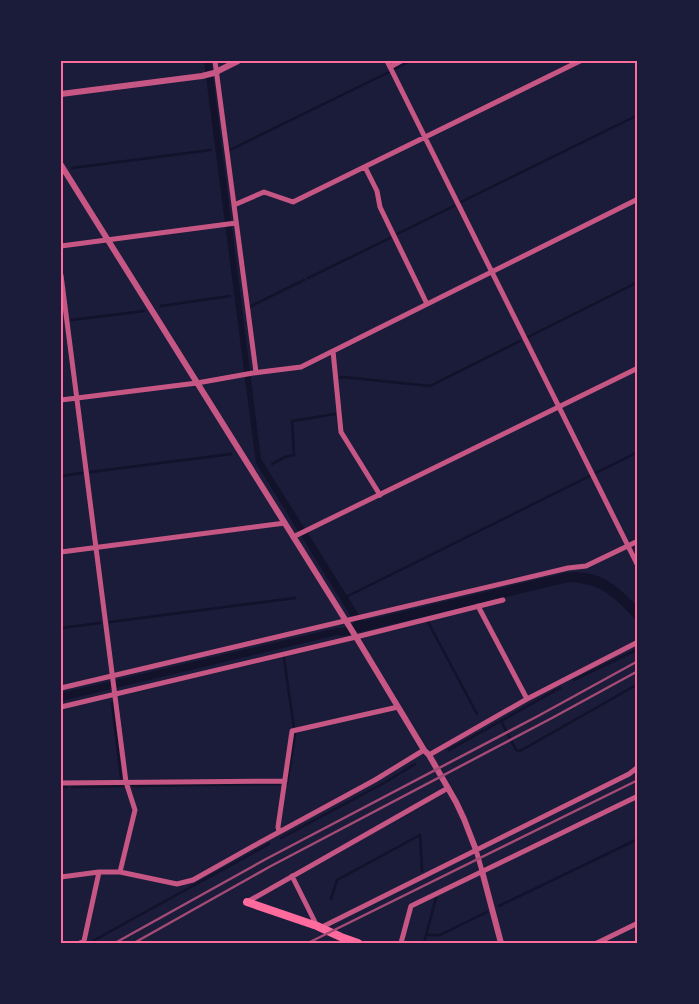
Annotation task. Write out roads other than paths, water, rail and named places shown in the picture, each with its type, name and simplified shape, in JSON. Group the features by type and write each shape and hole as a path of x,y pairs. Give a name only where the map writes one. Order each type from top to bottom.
{"main road":[{"path":"247,902 319,927 340,940 358,943"}],"street":[{"path":"215,61 255,372"},
{"path":"61,94 202,76 238,61"},
{"path":"401,61 389,64 638,566"},
{"path":"234,205 264,192 293,202 580,61"},
{"path":"61,165 284,523 296,536 448,788 464,819 476,850 501,943"},
{"path":"365,167 378,191 380,207 427,304"},
{"path":"61,400 197,383 255,372 301,367 638,199"},
{"path":"61,246 235,223"},
{"path":"61,275 126,782 135,810 120,872"},
{"path":"333,351 341,432 380,495"},
{"path":"296,536 638,368"},
{"path":"61,552 284,523"},
{"path":"61,688 348,622 568,568 586,566 638,541"},
{"path":"61,707 115,692 503,600"},
{"path":"478,606 528,699"},
{"path":"61,877 99,872 120,872 177,884 192,880 375,780 638,642"},
{"path":"279,832 278,827 292,731 398,707"},
{"path":"292,876 319,927 629,774 638,767"},
{"path":"61,782 285,781"},
{"path":"247,902 448,788"},
{"path":"401,943 411,906 638,796"},
{"path":"80,943 84,941 99,872"},
{"path":"597,943 638,923"}],"waterway":[{"path":"395,69 410,61"},
{"path":"230,150 389,72"},
{"path":"461,202 638,115"},
{"path":"72,168 211,150"},
{"path":"397,234 454,206"},
{"path":"308,278 390,238"},
{"path":"251,306 304,280"},
{"path":"528,337 638,282"},
{"path":"161,306 230,296"},
{"path":"71,320 144,311"},
{"path":"340,378 430,386 520,341"},
{"path":"272,464 285,457 294,455 292,421 335,414"},
{"path":"346,597 638,452"},
{"path":"91,472 231,454"},
{"path":"61,476 82,473"},
{"path":"110,622 295,598"},
{"path":"428,622 477,714"},
{"path":"61,628 100,623"},
{"path":"574,680 638,649"},
{"path":"284,658 294,728"},
{"path":"501,721 516,750 520,751 638,684"},
{"path":"449,750 560,688"},
{"path":"112,703 121,778"},
{"path":"287,784 295,734"},
{"path":"281,838 384,783 415,764"},
{"path":"133,786 280,784"},
{"path":"72,787 123,786"},
{"path":"61,787 67,787"},
{"path":"331,899 337,880 420,835 422,871"},
{"path":"499,906 638,839"},
{"path":"89,943 269,844"},
{"path":"424,943 436,898"},
{"path":"426,935 440,935 487,912"}],"railway":[{"path":"115,943 266,859 538,716 638,661"},
{"path":"134,943 271,866 638,671"},
{"path":"308,943 638,780"}]}
